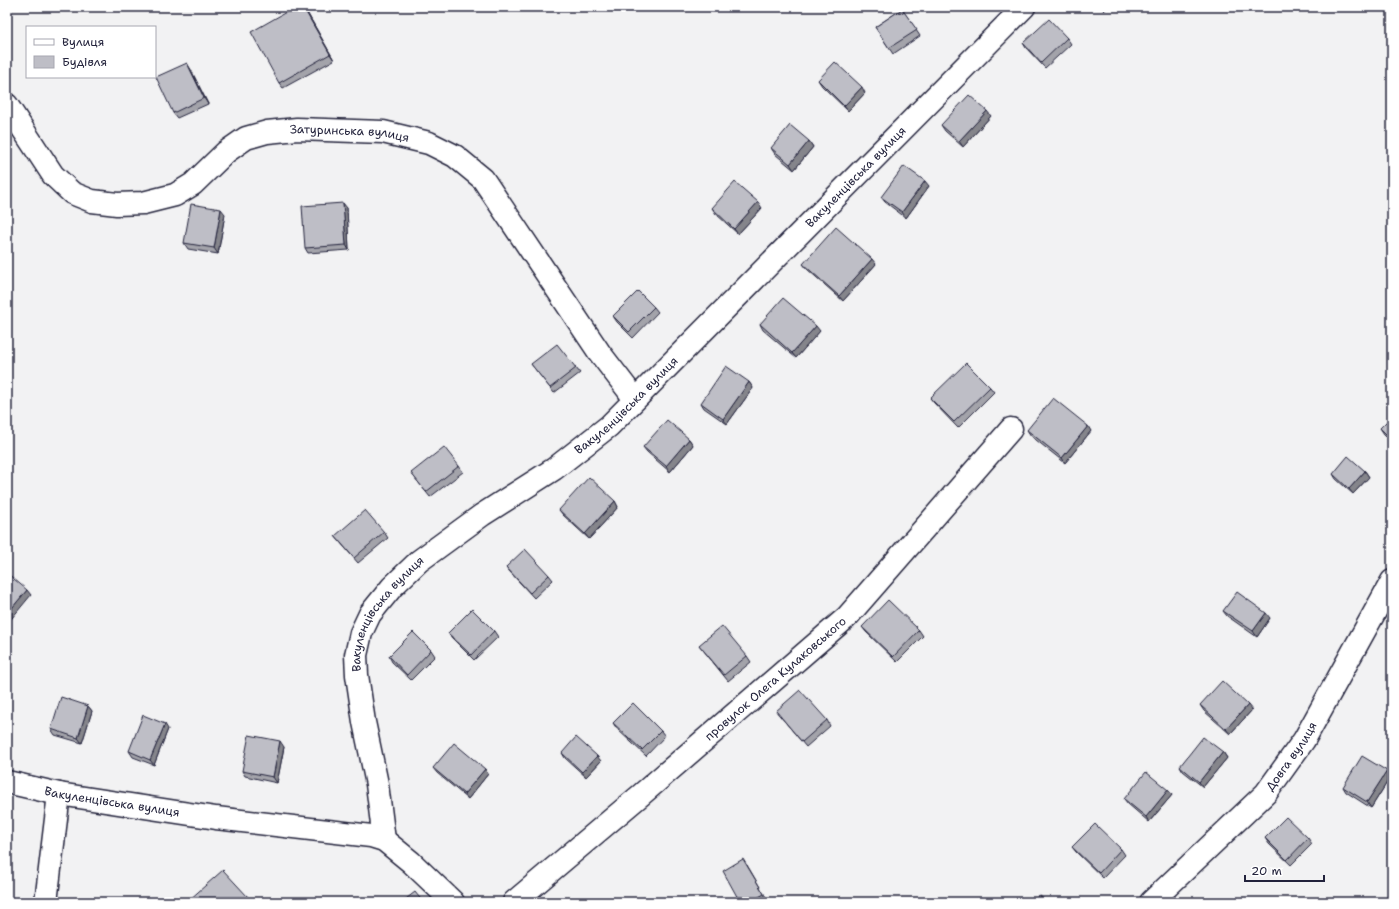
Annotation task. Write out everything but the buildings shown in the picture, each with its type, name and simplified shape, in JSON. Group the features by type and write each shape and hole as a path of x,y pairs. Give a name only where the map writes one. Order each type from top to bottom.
{"street":[{"name":"Вакуленцівська вулиця","path":"384,840 377,784 364,722 357,675 356,655 360,633 370,614 392,587 419,562 482,515 554,469 609,426 1024,7"},
{"name":"Затуринська вулиця","path":"7,105 53,176 72,193 92,201 117,204 143,203 175,195 193,184 226,152 246,138 267,132 297,129 383,132 429,143 455,156 483,179 599,352 635,399"},
{"name":"провулок Олега Кулаковського","path":"514,902 847,617 1011,429"},
{"name":"Довга вулиця","path":"1151,902 1266,793 1304,740 1392,582"},
{"name":"Вакуленцівська вулиця","path":"7,782 59,794 216,818 371,836 384,840 411,862 453,902"},
{"path":"46,902 59,794"}]}
